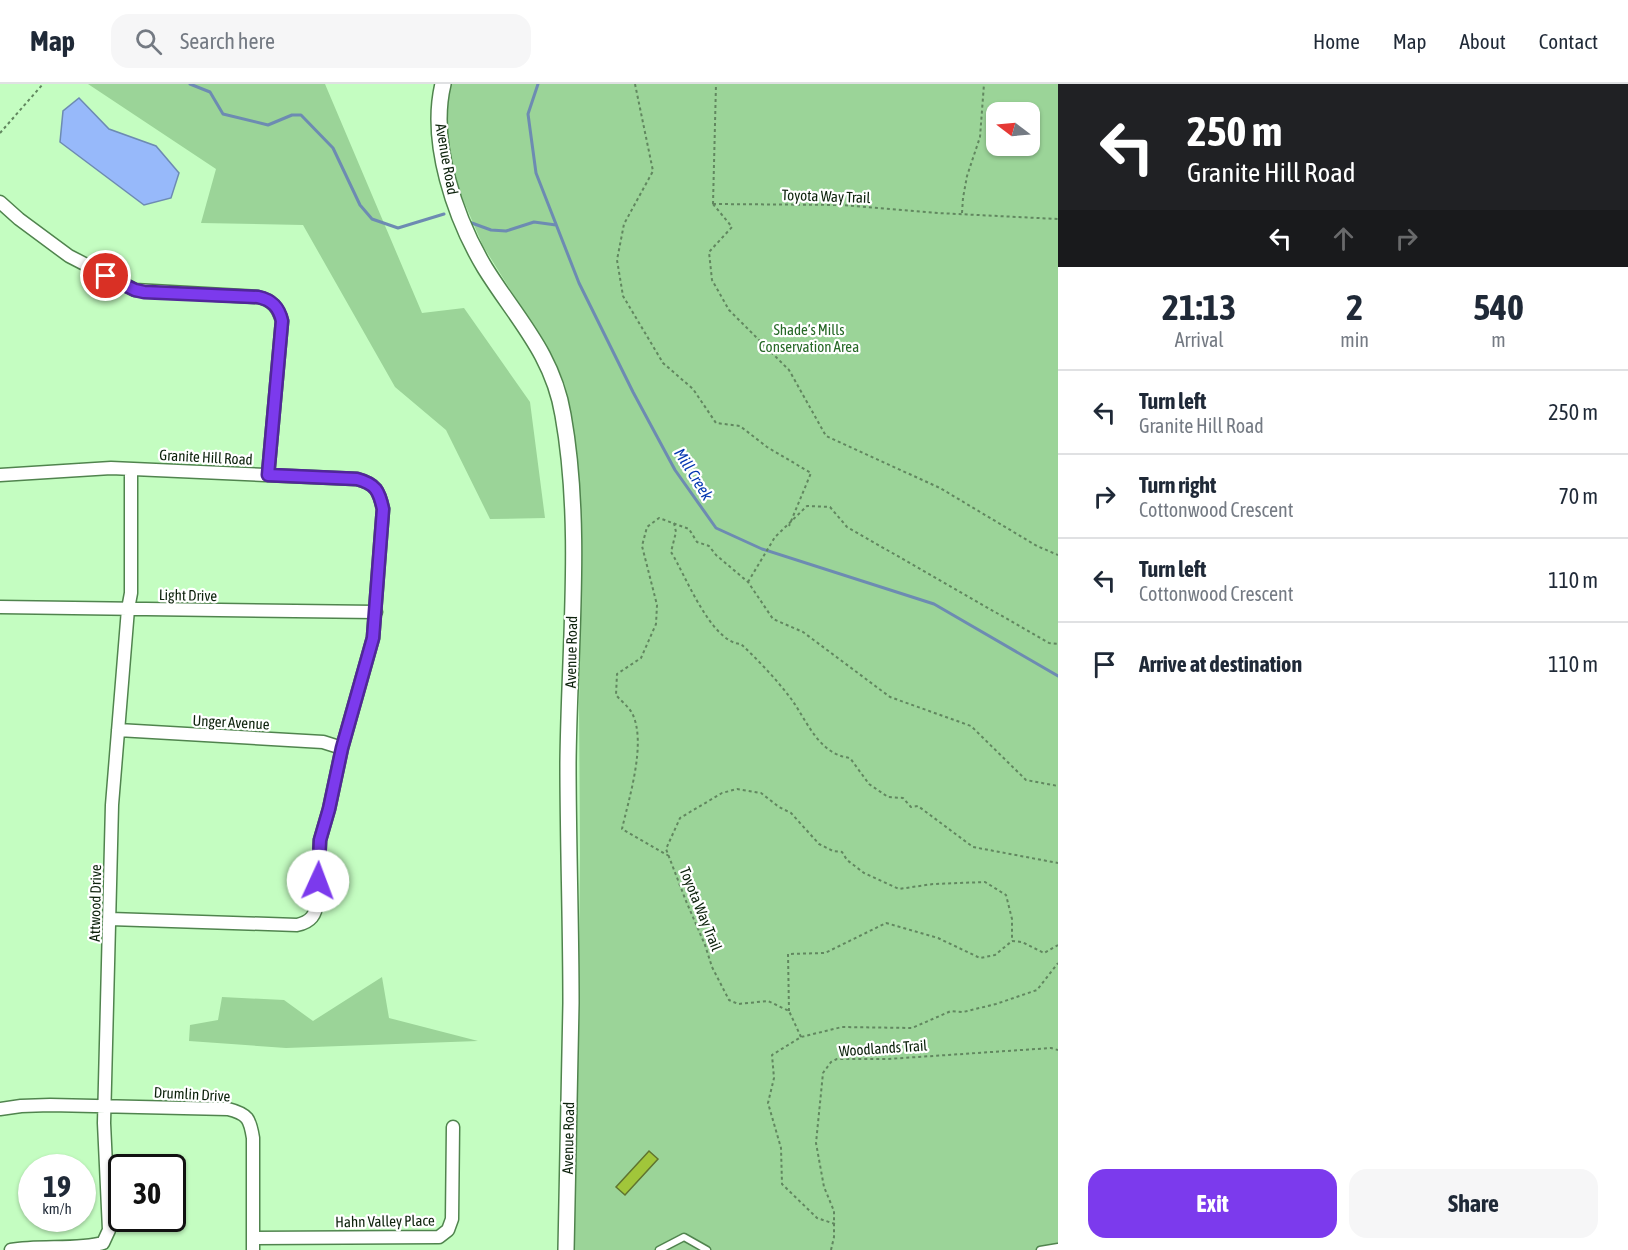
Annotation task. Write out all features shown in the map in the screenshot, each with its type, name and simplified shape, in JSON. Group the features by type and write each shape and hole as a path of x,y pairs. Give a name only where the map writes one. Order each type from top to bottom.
{"street":[{"name":"Avenue Road","path":"443,84 439,118 442,147 453,198 468,236 485,268 540,348 553,376 563,416 569,461 573,589 568,763 571,1006 566,1250"},
{"path":"0,202 69,256 135,290 258,297 274,304 280,312 282,321 268,475"},
{"name":"Granite Hill Road","path":"0,475 111,468 268,475 357,479 368,482 379,492 383,509 376,612 366,665 342,748 320,840 316,910 312,918 306,923 297,925 110,919"},
{"name":"Attwood Drive","path":"11,1250 26,1247 92,1248 103,1243 109,1230 105,1106 112,806 131,593 131,469"},
{"name":"Light Drive","path":"0,608 376,612"},
{"name":"Unger Avenue","path":"118,730 323,742 342,748"},
{"name":"Drumlin Drive","path":"0,1109 31,1106 105,1106 228,1109 242,1112 250,1122 253,1138 253,1244"},
{"name":"Hahn Valley Place","path":"253,1244 439,1237 448,1230 452,1220 453,1127"}],"lane":[{"path":"659,1250 684,1237 707,1250"},
{"path":"1040,1250 1058,1247"}],"path":[{"path":"0,133 43,84"},
{"path":"635,84 653,171 624,224 618,260 623,296 663,363 693,389 716,423 740,426 767,447 811,473 789,526"},
{"path":"716,84 713,204 732,227 709,252 712,280 729,310 789,370 826,436 940,488 1037,546 1058,555"},
{"path":"962,214 968,176 981,136 984,84"},
{"name":"Toyota Way Trail","path":"713,204 842,205 1058,219"},
{"path":"748,582 770,544 807,506 830,507 847,527 1048,642 1058,644"},
{"name":"Toyota Way Trail","path":"674,523 659,518 647,527 642,546 657,605 656,624 641,658 617,674 616,695 631,712 638,731 637,758 622,829 669,856 712,966 729,999 738,1004 768,1001 789,1011"},
{"path":"674,523 690,529 697,542 709,546 716,555 748,582 773,619 803,632 890,697 971,726 1026,780 1058,786"},
{"path":"674,523 676,532 671,552 708,618 721,634 735,644 741,644 752,654 792,701 813,736 839,757 850,758 869,784 888,797 903,798 911,807 918,806 973,847 1058,862"},
{"path":"669,856 666,849 680,818 722,793 737,789 761,793 778,807 791,813 819,844 833,851 842,852 847,860 864,873 899,889 933,884 985,882 1006,895 1012,919 1011,941 995,955 980,958 938,938 886,922 825,953 788,954 789,1011 801,1037"},
{"path":"1011,941 1022,942 1044,953 1058,945"},
{"path":"835,1224 817,1218 783,1184 781,1148 768,1103 774,1078 772,1055 801,1037 842,1027 912,1028 951,1011 963,1012 996,1004 1037,990 1058,963"},
{"name":"Woodlands Trail","path":"831,1250 835,1224 834,1211 824,1187 816,1143 823,1073 831,1062 837,1059 888,1059 1051,1048 1058,1050"}],"green space":[{"path":"88,84 325,84 422,313 464,308 530,402 545,518 490,519 446,430 395,387 303,225 201,223 216,169"},
{"name":"Shade’s Mills Conservation Area","path":"450,84 1058,84 1058,1250 572,1250 578,1056 581,560 571,430 565,385 556,363 483,246 455,181 446,129 447,97"},
{"path":"382,977 389,1018 478,1041 286,1048 189,1041 190,1025 218,1020 222,997 284,1000 313,1021"}],"water":[{"path":"79,98 109,129 156,146 179,173 171,198 144,205 60,142 63,111"}],"building":[{"path":"649,1151 658,1159 625,1195 616,1187"}],"waterway":[{"path":"190,84 210,92 223,114 268,125 292,115 301,115 333,148 360,205 372,219 398,228 444,214"},
{"name":"Mill Creek","path":"538,84 528,114 536,173 579,283 675,470 716,528 762,549 934,604 1058,676"},
{"path":"469,222 491,230 506,231 534,222 556,225"}],"route":[{"path":"106,276 124,286 144,292 258,297 274,304 280,312 282,321 268,475 357,479 368,482 379,492 383,509 373,638 342,748 320,840 318,881"}]}
